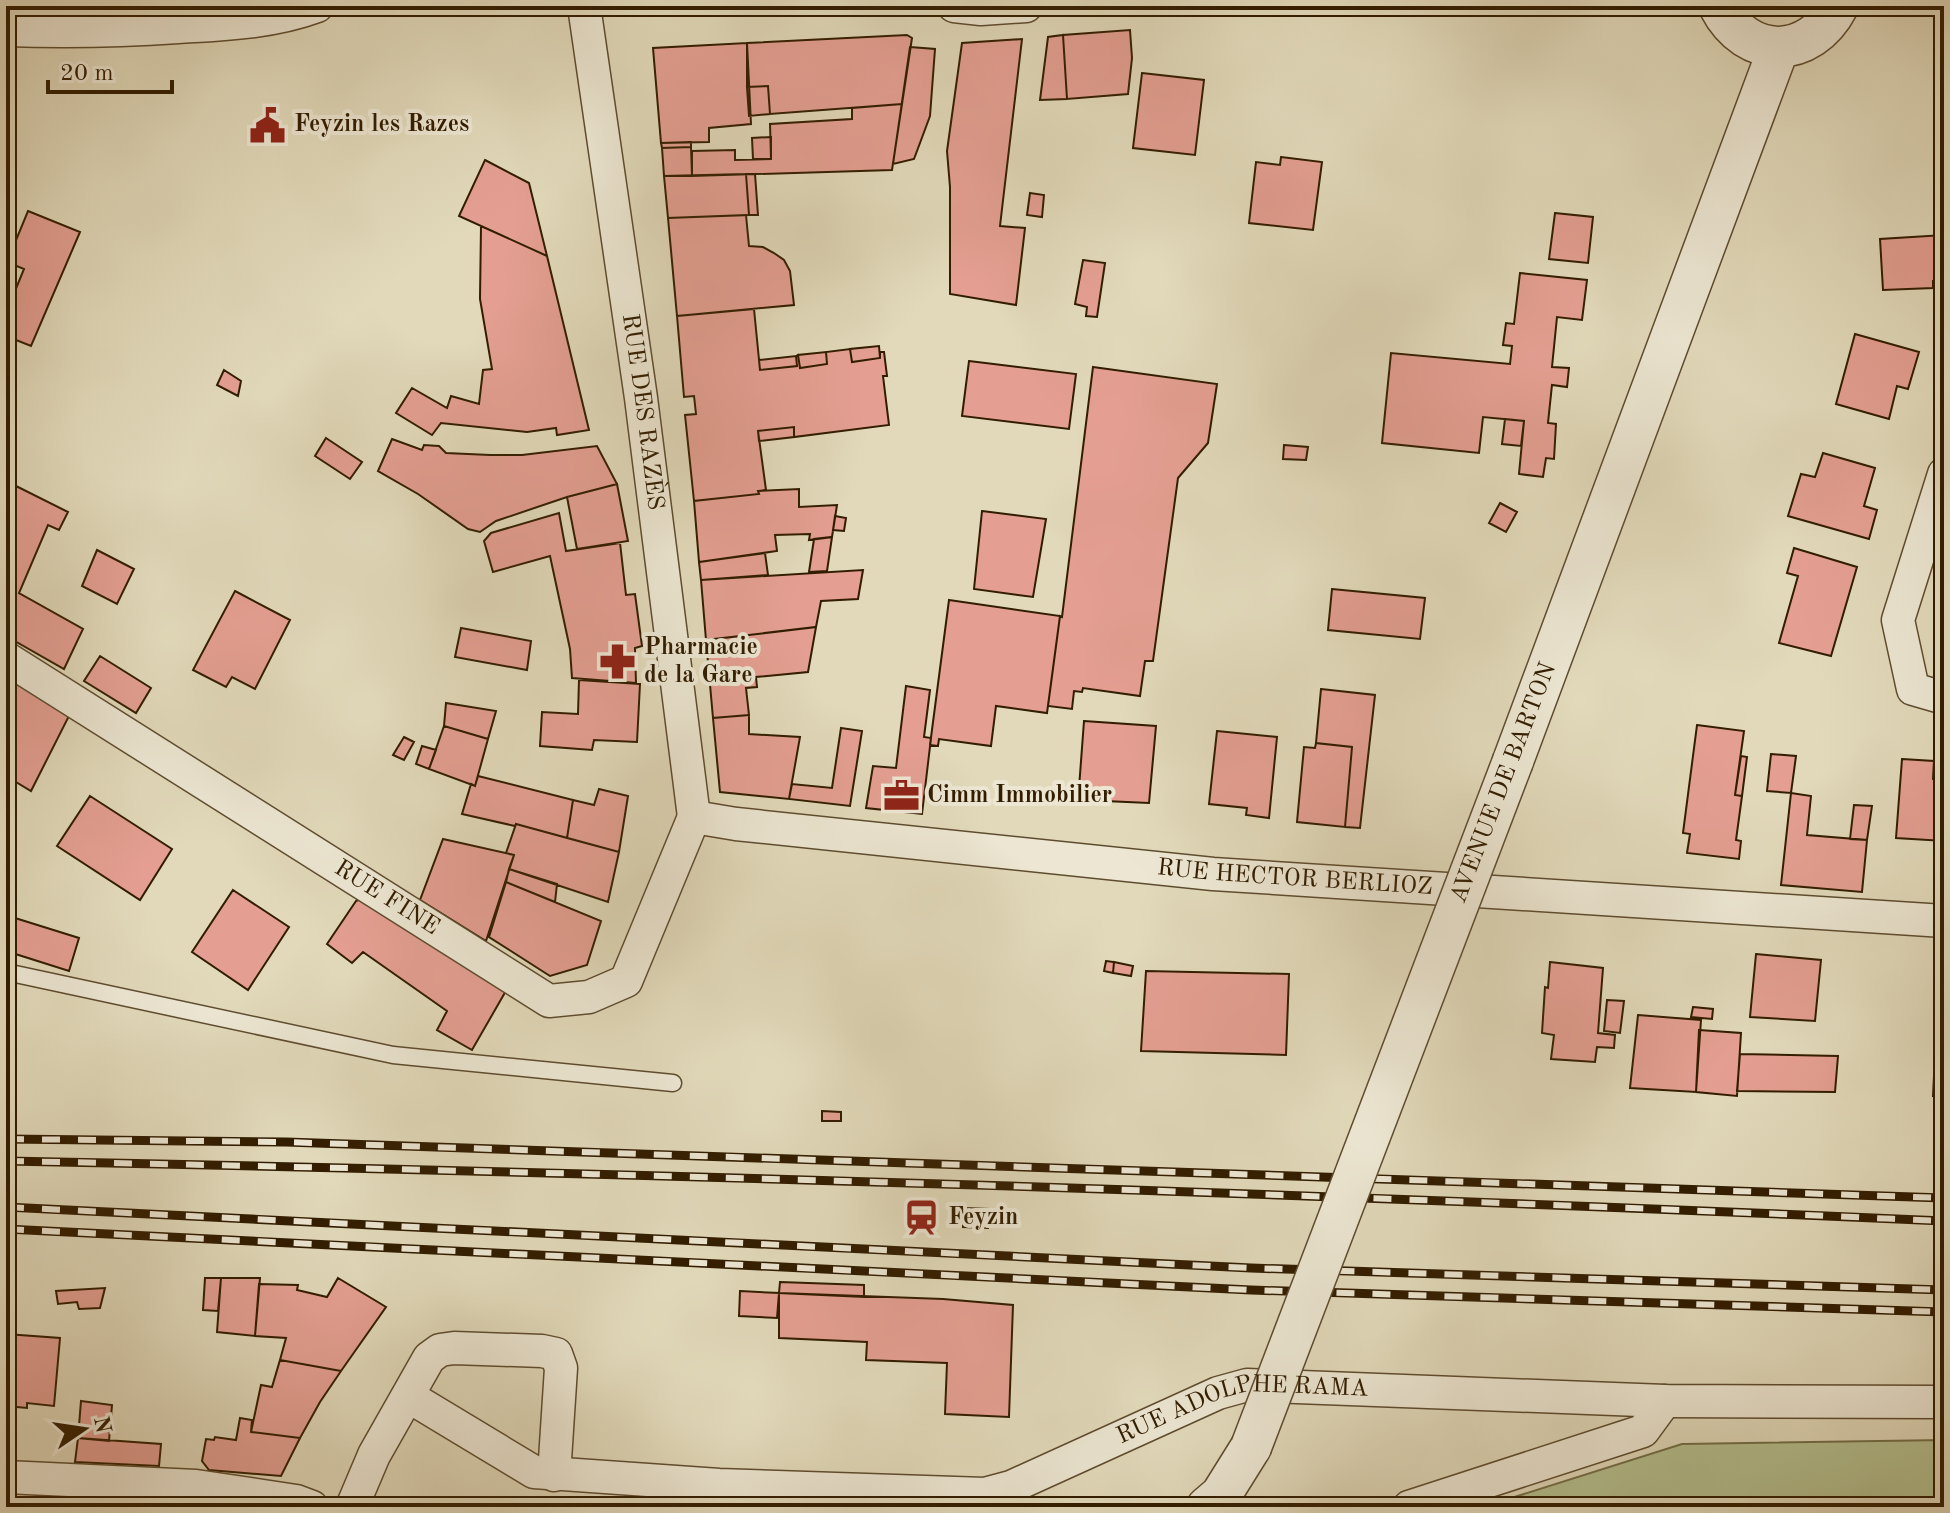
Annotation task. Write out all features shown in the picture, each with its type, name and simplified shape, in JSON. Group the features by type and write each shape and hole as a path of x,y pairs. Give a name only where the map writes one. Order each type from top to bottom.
{"street":[{"path":"6,30 145,18 222,25 301,12 317,6"},
{"name":"RUE DES RAZÈS","path":"584,6 641,398 694,817"},
{"path":"954,6 981,9 1026,6"},
{"path":"1719,6 1727,21 1741,36 1760,45 1779,47 1799,44 1817,35 1831,21 1838,6"},
{"name":"AVENUE DE BARTON","path":"1207,1507 1221,1495 1251,1447 1513,761 1779,47"},
{"path":"1944,474 1898,620 1913,689 1944,698"},
{"name":"RUE FINE","path":"6,658 549,1001 589,997 626,981 694,817"},
{"name":"RUE HECTOR BERLIOZ","path":"694,817 1213,874 1944,921"},
{"path":"352,1507 374,1455 429,1358 440,1350 542,1351 556,1354 561,1368 554,1475"},
{"name":"RUE ADOLPHE RAMA","path":"408,1396 534,1472 719,1485 985,1494 1011,1487 1218,1393 1247,1385 1665,1401 1944,1402"},
{"path":"1409,1507 1643,1431 1665,1401"},
{"path":"6,1477 196,1486 285,1499 312,1507"}],"lane":[{"path":"6,972 393,1055 673,1083"}],"green space":[{"path":"1944,1440 1944,1507 1483,1507 1682,1444"}],"building":[{"path":"1130,30 1132,58 1128,94 1067,99 1063,35"},
{"path":"907,35 912,38 902,104 770,114 768,86 747,87 747,43"},
{"path":"1063,35 1067,99 1040,100 1048,37"},
{"path":"1022,39 1000,226 1025,228 1016,305 950,294 947,151 962,43"},
{"path":"747,43 751,124 709,128 709,142 661,143 653,48"},
{"path":"910,47 935,49 930,116 914,159 893,164"},
{"path":"1142,73 1204,80 1195,155 1133,148"},
{"path":"768,86 770,114 749,116 747,87"},
{"path":"902,104 892,170 692,176 692,151 735,150 735,160 771,159 770,124 852,119 852,108"},
{"path":"771,137 771,159 753,159 752,138"},
{"path":"691,142 691,147 662,148 661,143"},
{"path":"691,147 692,176 664,176 662,148"},
{"path":"1281,157 1322,162 1313,230 1249,223 1256,162 1280,165"},
{"path":"485,160 529,183 547,256 459,216"},
{"path":"746,174 749,215 668,218 664,176"},
{"path":"746,174 755,174 758,215 749,215"},
{"path":"1030,193 1044,195 1042,217 1027,215"},
{"path":"28,211 80,232 31,346 6,336 6,313 24,269 7,262"},
{"path":"1555,213 1593,217 1588,263 1549,259"},
{"path":"746,215 749,246 763,247 774,253 784,260 790,271 794,305 677,316 668,218"},
{"path":"481,226 547,256 589,430 557,435 556,428 527,432 441,423 432,435 396,413 412,388 447,408 451,396 479,404 483,370 492,369 480,299"},
{"path":"1944,235 1944,281 1933,281 1933,288 1883,290 1880,239"},
{"path":"1083,260 1105,263 1097,317 1086,316 1087,307 1075,304"},
{"path":"1520,273 1587,280 1582,320 1557,317 1552,367 1569,368 1567,387 1552,385 1548,423 1556,424 1554,459 1546,458 1543,477 1519,474 1524,421 1483,417 1479,453 1382,443 1391,353 1510,364 1512,346 1503,345 1506,323 1514,324"},
{"path":"1933,281 1944,281 1944,287 1933,288"},
{"path":"754,309 760,370 797,366 798,355 800,368 827,364 826,352 850,349 852,362 880,358 880,352 884,352 887,376 883,376 889,425 794,437 794,427 758,431 766,490 758,491 759,494 694,501 685,415 696,414 694,396 684,397 677,316"},
{"path":"1855,334 1919,352 1908,389 1897,386 1889,419 1836,404"},
{"path":"879,346 880,358 852,362 850,349"},
{"path":"826,352 827,364 800,368 798,355"},
{"path":"796,356 797,366 760,370 759,360"},
{"path":"969,361 1076,374 1069,429 962,416"},
{"path":"1093,367 1217,384 1208,443 1178,478 1153,661 1145,661 1140,696 1083,688 1082,692 1074,691 1072,709 1048,706"},
{"path":"224,370 241,381 238,396 217,385"},
{"path":"1505,419 1524,421 1521,446 1502,444"},
{"path":"794,427 794,437 759,441 758,431"},
{"path":"326,438 362,462 350,479 315,456"},
{"path":"392,439 422,450 424,445 439,446 446,453 490,455 522,455 597,446 617,484 496,521 480,532 468,529 378,471"},
{"path":"1284,445 1308,447 1306,460 1283,459"},
{"path":"1823,453 1875,468 1864,506 1877,510 1869,539 1788,516 1801,474 1815,477"},
{"path":"6,481 68,512 59,530 48,525 19,593 83,629 64,669 6,636"},
{"path":"617,484 628,541 577,549 567,497"},
{"path":"799,489 799,507 837,505 832,537 809,540 810,534 775,535 777,551 699,562 694,501 759,494 758,491"},
{"path":"1500,503 1517,512 1506,532 1489,523"},
{"path":"982,511 1046,519 1033,597 974,589"},
{"path":"559,513 566,551 620,543 626,595 635,594 642,646 635,648 636,683 572,678 570,649 550,556 493,572 484,541 491,533"},
{"path":"835,516 846,518 844,531 833,530"},
{"path":"832,537 827,571 809,572 814,539"},
{"path":"1794,548 1857,567 1831,656 1779,643 1798,576 1787,573"},
{"path":"97,550 134,569 117,604 82,586"},
{"path":"765,553 768,575 701,580 699,562"},
{"path":"863,570 858,599 821,601 816,627 706,640 701,580"},
{"path":"1332,589 1425,598 1420,639 1328,630"},
{"path":"235,591 290,620 255,689 232,677 226,687 193,670"},
{"path":"949,600 1060,616 1047,713 996,706 991,746 939,739 938,746 930,745"},
{"path":"816,627 808,672 756,677 757,687 746,688 749,715 713,718 706,640"},
{"path":"461,628 531,641 527,670 455,657"},
{"path":"100,656 151,688 136,713 84,681"},
{"path":"6,671 72,710 31,791 6,776 6,742 15,726 6,721"},
{"path":"579,680 640,684 637,742 594,740 592,750 540,746 542,712 578,714"},
{"path":"906,686 930,690 924,737 931,738 922,814 866,808 873,766 896,768"},
{"path":"1321,689 1375,695 1360,828 1345,827 1352,747 1316,743"},
{"path":"446,703 496,711 488,739 444,726"},
{"path":"749,715 749,734 800,737 789,799 720,792 713,718"},
{"path":"6,721 15,726 6,742"},
{"path":"1084,721 1156,726 1149,803 1105,801 1107,791 1079,788"},
{"path":"1697,725 1744,731 1735,795 1742,796 1736,840 1741,841 1739,859 1687,853 1690,834 1683,833"},
{"path":"444,726 488,739 475,786 429,769"},
{"path":"841,728 862,731 850,806 789,799 792,784 832,788"},
{"path":"1217,731 1277,737 1269,818 1246,815 1247,808 1209,804"},
{"path":"404,737 414,742 404,760 393,755"},
{"path":"1316,743 1352,747 1345,827 1297,822 1304,747 1315,748"},
{"path":"422,746 436,750 429,769 416,764"},
{"path":"1771,754 1796,756 1791,793 1767,791"},
{"path":"1741,756 1747,757 1742,796 1735,795"},
{"path":"1902,759 1934,761 1933,779 1944,781 1944,841 1896,838"},
{"path":"478,776 573,800 567,838 462,814 471,784 475,786"},
{"path":"599,789 628,796 619,852 567,838 573,800 594,805"},
{"path":"1791,793 1811,796 1807,835 1867,840 1862,892 1781,885"},
{"path":"90,796 172,849 140,900 57,846"},
{"path":"1854,805 1872,806 1867,840 1850,839"},
{"path":"516,824 619,852 608,902 509,869 514,855 506,853"},
{"path":"443,839 514,855 486,941 420,900"},
{"path":"509,869 557,884 555,902 506,882"},
{"path":"506,882 601,921 587,965 550,976 489,937"},
{"path":"233,890 289,927 248,990 192,952"},
{"path":"367,896 507,989 472,1050 437,1030 447,1011 363,952 352,963 327,944 356,901"},
{"path":"15,918 79,938 69,971 6,951"},
{"path":"1756,954 1821,960 1815,1021 1750,1017"},
{"path":"1106,961 1114,962 1113,973 1104,971"},
{"path":"1114,962 1133,966 1131,976 1113,973"},
{"path":"1550,962 1603,968 1598,1033 1615,1035 1614,1048 1597,1047 1595,1062 1551,1059 1554,1035 1542,1033"},
{"path":"1146,971 1289,974 1286,1055 1141,1051"},
{"path":"1939,974 1944,974 1944,1096 1933,1096"},
{"path":"1607,1000 1624,1001 1620,1033 1604,1031"},
{"path":"1693,1007 1713,1009 1712,1019 1691,1017"},
{"path":"1638,1015 1701,1020 1696,1092 1630,1088"},
{"path":"1699,1030 1741,1033 1737,1096 1696,1092"},
{"path":"1740,1054 1838,1056 1835,1092 1737,1091"},
{"path":"822,1111 841,1112 841,1121 822,1121"},
{"path":"963,1208 989,1209 988,1228 963,1227"},
{"path":"205,1278 221,1278 218,1311 203,1310"},
{"path":"221,1278 260,1278 255,1336 217,1332"},
{"path":"338,1278 386,1307 341,1371 280,1360 286,1338 255,1336 259,1284 298,1285 297,1290 327,1297"},
{"path":"780,1282 864,1285 864,1297 779,1293"},
{"path":"105,1288 100,1308 79,1309 77,1302 58,1304 56,1291"},
{"path":"740,1291 779,1293 777,1318 739,1316"},
{"name":"Feyzin","path":"779,1293 943,1299 1013,1305 1009,1417 945,1414 947,1363 866,1360 867,1342 779,1338"},
{"path":"6,1334 60,1338 54,1406 27,1403 27,1408 6,1406"},
{"path":"280,1360 341,1371 300,1438 251,1432 261,1385 272,1387"},
{"path":"81,1401 112,1405 109,1441 78,1438"},
{"path":"240,1418 252,1420 251,1432 300,1438 281,1476 209,1470 202,1461 206,1439 236,1440"},
{"path":"78,1438 161,1444 159,1466 75,1462"}],"railway":[{"path":"6,1139 286,1142 1944,1198"},
{"path":"6,1161 975,1185 1944,1221"},
{"path":"6,1207 1251,1268 1944,1290"},
{"path":"6,1229 1251,1290 1944,1312"}],"place":[{"name":"Feyzin les Razes","path":"268,125"},
{"name":"Pharmacie de la Gare","path":"618,662"},
{"name":"Cimm Immobilier","path":"901,796"},
{"name":"Feyzin","path":"922,1218"}]}
